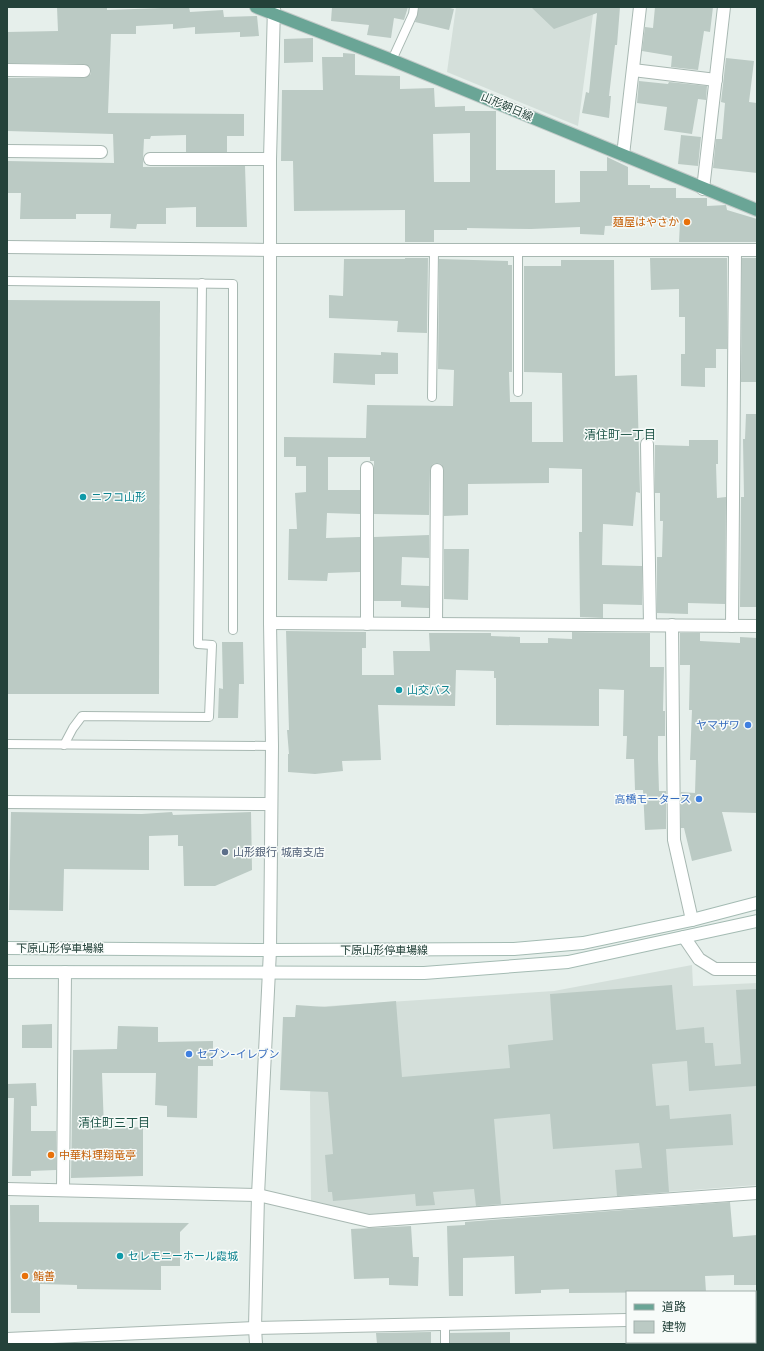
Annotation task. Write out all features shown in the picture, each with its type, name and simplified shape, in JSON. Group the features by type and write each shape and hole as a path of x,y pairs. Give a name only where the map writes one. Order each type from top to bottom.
{"main road":[{"name":"山形朝日線","path":"256,7 273,11 757,210"}],"street":[{"path":"623,155 640,7"},
{"path":"703,189 724,7"},
{"path":"256,1344 255,1328 258,1195 270,950 270,804 272,746 270,623 272,250 270,159 273,11"},
{"path":"7,70 84,71"},
{"path":"633,70 716,80"},
{"path":"7,151 100,152"},
{"path":"150,158 270,159"},
{"path":"7,246 434,251 757,250"},
{"path":"732,626 735,251"},
{"path":"647,444 650,625"},
{"path":"367,468 368,624"},
{"path":"436,624 437,470"},
{"path":"270,623 757,626"},
{"path":"672,625 674,840 692,920"},
{"path":"7,802 270,804"},
{"name":"下原山形停車場線","path":"7,948 270,950 514,949 583,943 692,920 757,902"},
{"name":"下原山形停車場線","path":"7,972 269,974 424,973 568,962 757,921"},
{"path":"684,937 699,959 715,969 757,969"},
{"path":"63,1189 65,972"},
{"path":"7,1189 63,1189 258,1195 369,1221 757,1192"},
{"path":"7,1339 255,1328 626,1320"}],"lane":[{"path":"392,60 413,14 414,7"},
{"path":"432,397 434,251"},
{"path":"518,251 518,392"},
{"path":"7,281 233,284 233,630"},
{"path":"64,745 73,728 82,716 209,717 212,645 198,644 202,283"},
{"path":"7,744 272,746"},
{"path":"445,1323 445,1344"}],"shaded area":[{"path":"456,7 594,7 578,126 447,72"},
{"path":"692,965 693,986 757,983 757,1185 367,1215 311,1201 310,1096 314,1007 554,991"}],"building":[{"path":"57,7 107,7 107,10 189,7 190,12 223,10 224,17 257,16 259,36 240,37 240,32 195,34 195,27 173,29 173,24 136,26 136,34 111,34 108,113 244,114 244,136 227,136 227,152 186,152 186,135 151,136 150,139 144,139 143,167 245,166 247,227 196,227 196,207 166,208 166,224 137,224 136,229 110,228 111,214 76,214 76,219 20,219 21,193 7,193 7,161 114,163 113,134 7,131 7,78 84,78 91,74 90,67 84,64 7,63 7,32 58,31"},
{"path":"332,7 408,7 404,20 394,18 391,38 367,35 369,25 331,21"},
{"path":"419,7 446,7 454,9 449,30 415,22"},
{"path":"531,7 620,7 617,45 615,45 609,96 611,96 609,118 582,113 586,92 589,93 597,13 554,29"},
{"path":"655,7 713,7 710,32 704,31 698,70 671,67 672,56 642,51 645,27 653,28"},
{"path":"313,38 313,62 284,63 284,39"},
{"path":"343,53 355,54 355,75 400,76 400,89 434,88 435,107 465,106 465,111 496,111 496,170 555,170 555,203 580,202 580,171 607,171 607,157 628,167 628,185 650,185 650,188 676,188 676,198 707,198 707,206 726,205 727,210 757,219 757,242 679,242 680,222 629,222 629,225 605,226 604,235 580,234 580,227 531,229 467,228 467,230 434,230 434,242 405,242 405,210 294,211 293,161 281,161 282,90 323,90 322,57 343,57","holes":["470,133 470,182 434,182 433,134"]},
{"path":"726,58 754,61 749,102 757,103 757,173 713,168 716,139 722,139 725,103 721,102"},
{"path":"639,81 668,84 669,82 707,86 706,100 698,99 692,134 664,130 667,107 637,103"},
{"path":"681,135 701,137 698,166 678,164"},
{"path":"428,258 427,333 397,332 398,321 329,318 329,295 343,296 344,259"},
{"path":"650,258 727,258 727,349 716,349 716,368 705,368 705,387 681,386 681,354 685,354 685,317 679,317 679,289 651,290"},
{"path":"742,258 757,258 757,382 741,382"},
{"path":"439,259 508,261 508,265 512,265 512,372 509,372 510,402 532,402 532,442 563,442 562,373 524,372 524,266 561,266 561,260 614,260 615,376 637,375 640,493 636,492 633,526 603,524 602,565 642,566 642,605 603,604 603,618 580,617 579,532 582,532 582,469 549,468 549,483 468,484 468,515 444,516 444,470 441,464 437,463 433,464 430,470 429,515 374,514 374,461 370,461 370,457 328,457 328,490 360,490 360,514 327,513 326,538 360,537 360,572 328,573 327,581 288,580 289,529 297,529 295,493 306,492 306,466 296,466 296,457 284,457 284,437 366,438 367,405 453,406 454,370 438,369"},
{"name":"ニフコ山形","path":"7,300 160,301 159,694 7,694"},
{"path":"381,352 398,353 398,374 375,374 375,385 333,383 334,353 381,355"},
{"path":"746,414 757,414 757,607 740,607 741,497 744,497 743,439 745,439"},
{"path":"689,440 718,440 718,464 716,464 717,498 726,497 725,604 688,603 688,614 657,613 657,557 662,557 663,521 660,521 660,493 655,493 655,445 689,446"},
{"path":"429,535 429,558 402,557 401,585 429,586 429,608 401,607 401,601 374,601 374,537"},
{"path":"444,549 469,549 468,600 444,599"},
{"path":"286,631 366,632 366,648 362,648 362,675 394,675 393,651 430,651 429,633 491,633 491,636 520,637 520,643 548,643 548,638 572,639 572,632 650,633 650,667 664,667 663,711 665,711 665,736 658,736 658,759 659,791 666,791 666,829 645,830 643,790 635,790 634,759 626,759 627,736 623,736 624,690 599,689 599,726 496,725 496,678 494,678 494,671 456,670 455,706 378,705 381,760 342,761 343,771 315,774 288,772 289,754 287,730 289,730"},
{"path":"680,633 700,633 700,641 740,643 740,637 757,638 757,813 722,812 732,851 692,861 684,828 681,828 681,792 695,793 696,760 690,760 692,710 689,710 690,665 680,665"},
{"path":"222,642 243,642 244,684 239,684 238,718 218,718 219,688 223,689"},
{"path":"11,812 142,814 172,812 173,815 251,812 252,870 215,886 184,886 183,846 178,846 178,835 149,836 149,870 64,869 63,911 9,910"},
{"path":"672,985 676,1030 704,1027 705,1043 713,1043 715,1066 741,1064 736,990 757,989 757,1082 756,1086 689,1091 687,1061 652,1064 656,1106 669,1105 670,1119 731,1114 733,1145 666,1149 669,1192 617,1196 615,1170 642,1168 639,1143 553,1149 550,1114 494,1119 501,1204 476,1206 474,1189 433,1192 435,1205 416,1206 415,1194 333,1201 332,1192 328,1192 325,1155 333,1154 328,1092 280,1090 283,1017 295,1017 296,1005 325,1007 396,1001 402,1077 510,1068 508,1045 553,1040 550,994"},
{"path":"52,1024 52,1048 22,1048 22,1025"},
{"path":"118,1026 158,1027 158,1042 213,1041 213,1066 198,1066 197,1118 167,1117 167,1106 155,1105 156,1073 102,1073 104,1129 143,1127 143,1176 71,1178 73,1050 117,1049"},
{"path":"36,1083 37,1106 31,1106 31,1131 56,1131 56,1170 31,1171 31,1176 12,1176 14,1098 7,1098 7,1084"},
{"path":"730,1202 733,1237 757,1235 757,1285 734,1285 734,1275 705,1276 706,1291 569,1293 569,1289 541,1290 541,1293 515,1294 514,1256 463,1258 463,1296 449,1296 447,1226 465,1225 465,1222"},
{"name":"セレモニーホール霞城","path":"10,1205 39,1205 39,1222 189,1223 180,1232 180,1266 161,1266 161,1290 77,1289 77,1285 40,1284 40,1313 11,1313"},
{"path":"411,1226 413,1257 419,1257 418,1286 389,1285 389,1278 354,1279 351,1229"},
{"path":"431,1332 431,1344 377,1344 376,1333"},
{"path":"510,1332 510,1344 450,1344 450,1333"}],"place":[{"name":"麺屋はやさか","path":"687,222"},
{"name":"ニフコ山形","path":"83,497"},
{"name":"山交バス","path":"399,690"},
{"name":"ヤマザワ","path":"748,725"},
{"name":"高橋モータース","path":"699,799"},
{"name":"山形銀行 城南支店","path":"225,852"},
{"name":"セブン-イレブン","path":"189,1054"},
{"name":"中華料理翔竜亭","path":"51,1155"},
{"name":"セレモニーホール霞城","path":"120,1256"},
{"name":"鮨善","path":"25,1276"}],"district":[{"name":"清住町一丁目","path":"620,435"},
{"name":"清住町三丁目","path":"114,1123"}]}
